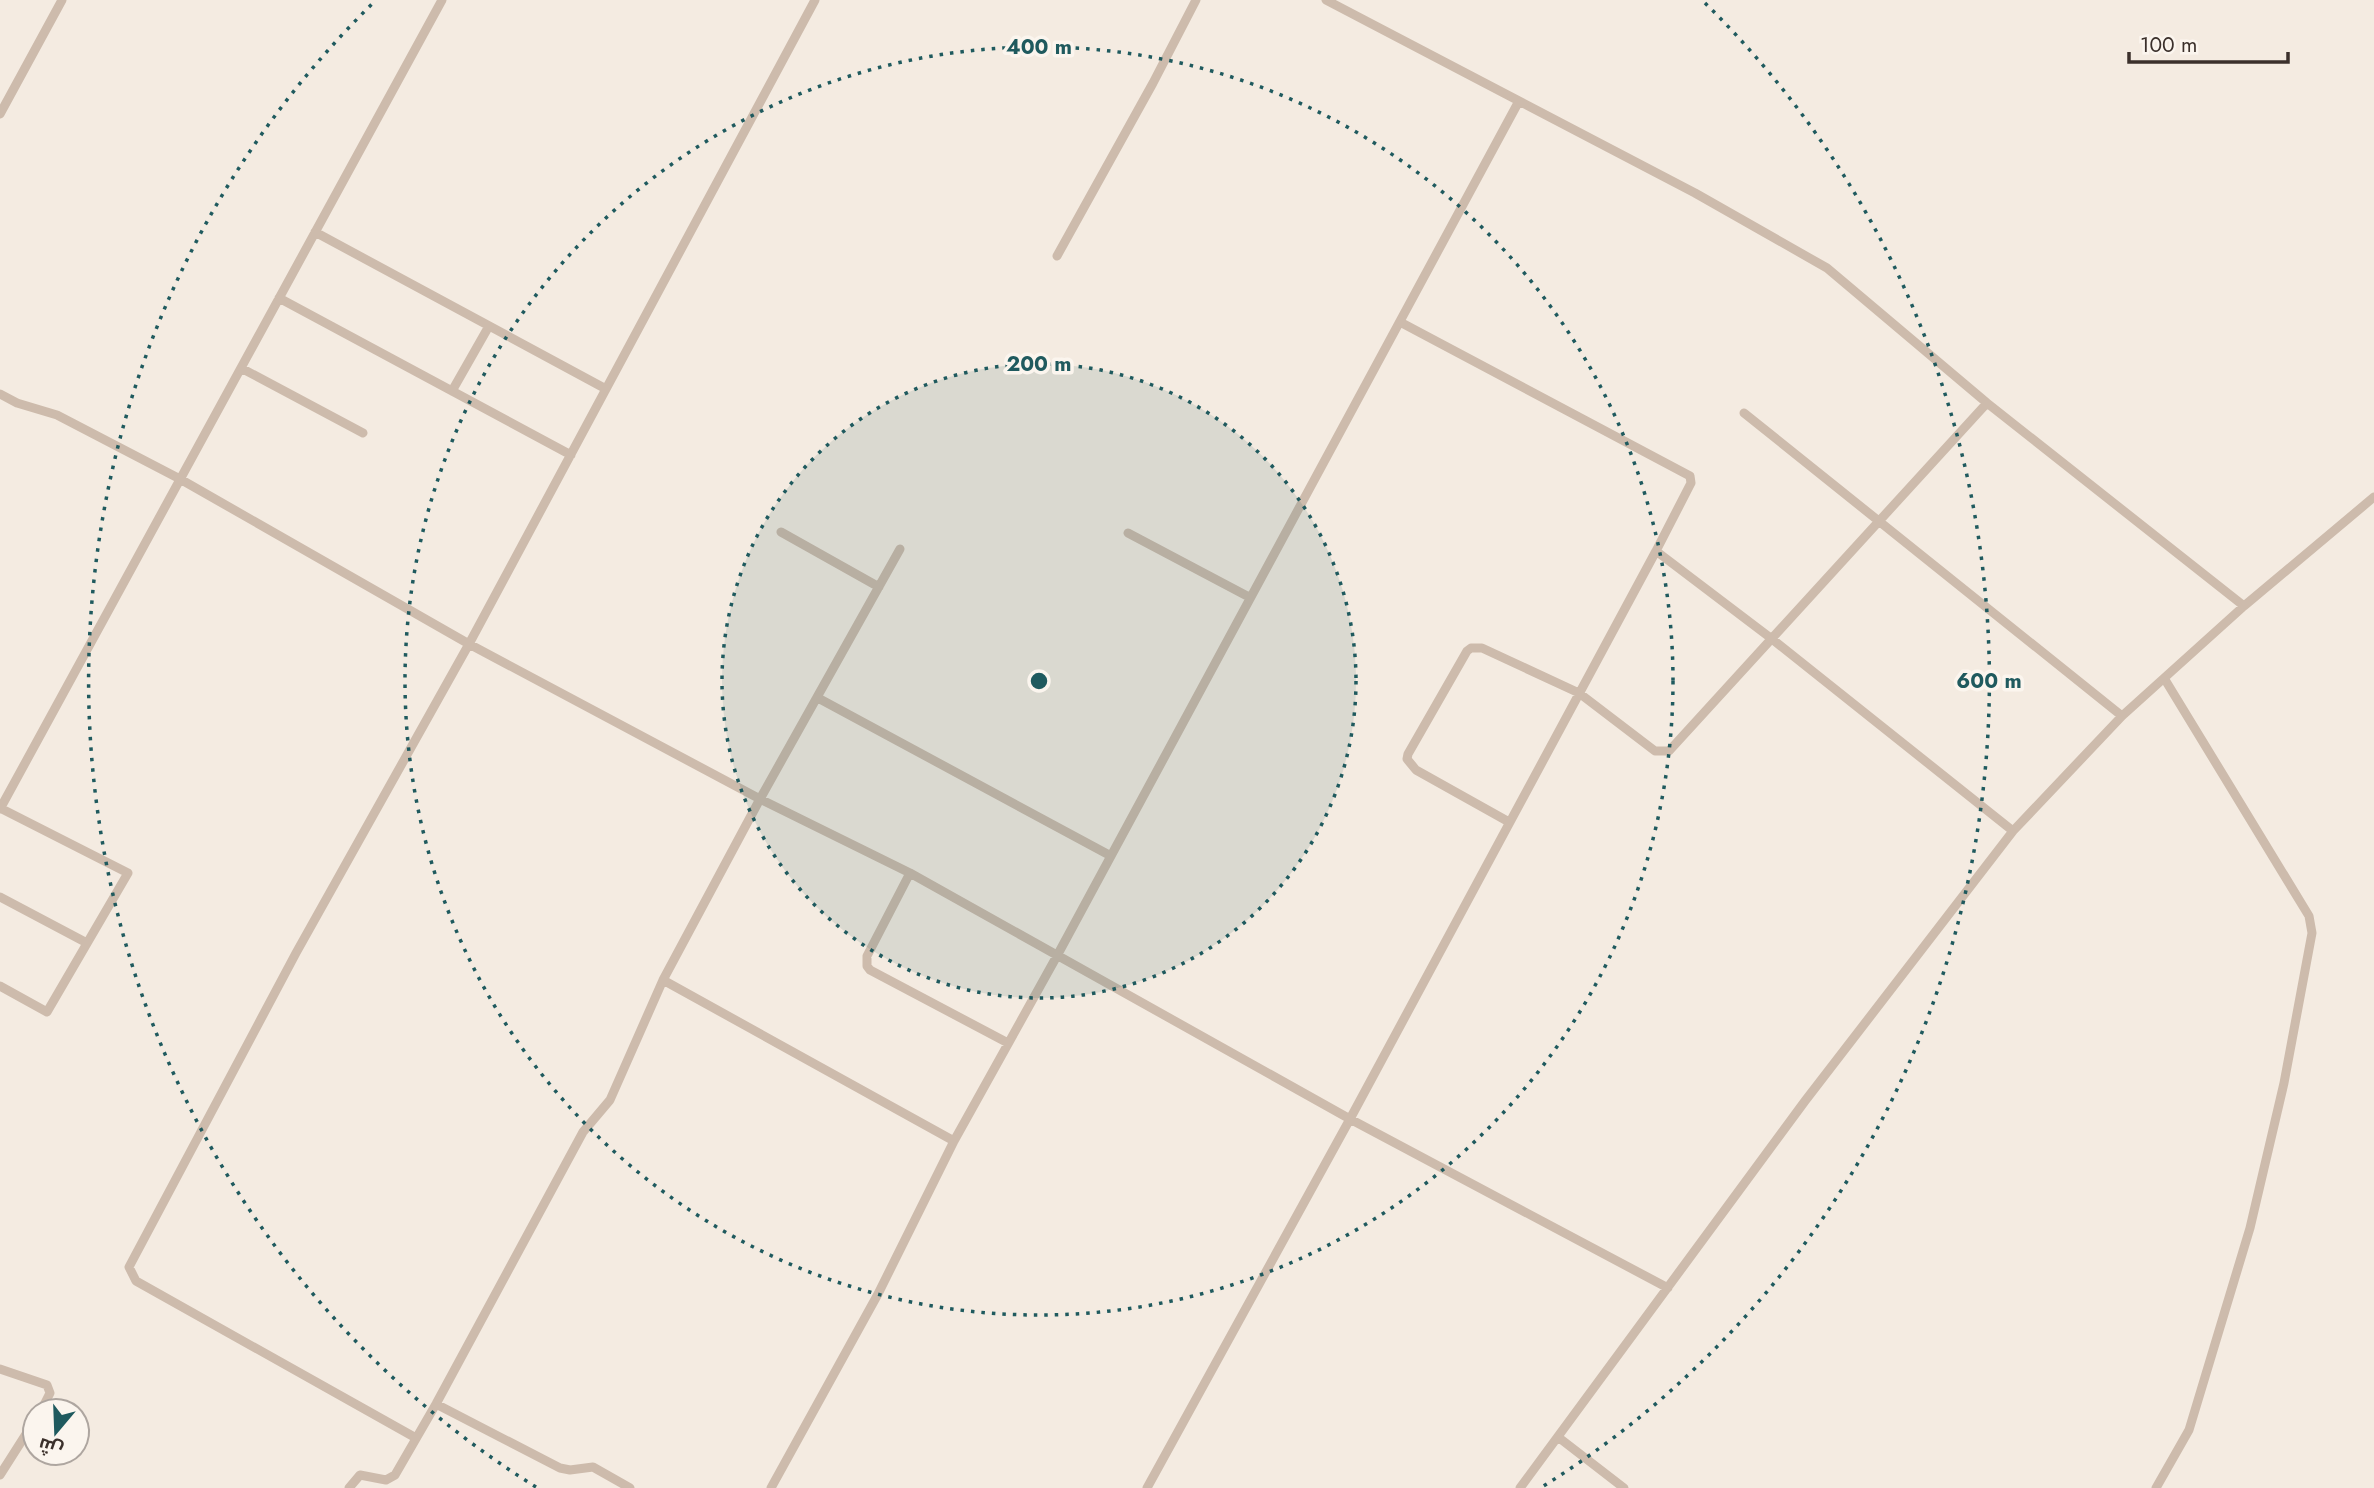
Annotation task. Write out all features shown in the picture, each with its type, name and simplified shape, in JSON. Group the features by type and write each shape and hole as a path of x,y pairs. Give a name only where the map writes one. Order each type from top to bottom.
{"street":[{"path":"0,114 62,0"},
{"path":"0,986 47,1012 128,873 1,803 442,0"},
{"path":"416,1438 136,1281 129,1267 296,953 469,644 815,0"},
{"path":"1057,256 1196,0"},
{"path":"1326,0 1695,193 1827,268 1987,403 2244,606"},
{"path":"771,1488 878,1294 954,1141 1058,954 1519,101"},
{"path":"315,232 606,389"},
{"path":"279,298 571,454"},
{"path":"1147,1488 1350,1119 1690,483 1690,476 1400,322"},
{"path":"452,391 489,326"},
{"path":"241,368 363,433"},
{"path":"0,394 17,403 57,415 180,479 469,644 760,799 910,873 1350,1119 1668,1288"},
{"path":"1509,822 1416,770 1408,759 1408,754 1466,651 1471,648 1487,650 1579,692 1655,751 1669,751 1987,403"},
{"path":"1744,413 2122,716"},
{"path":"1520,1488 1805,1101 2013,831 2122,716 2244,606 2374,497"},
{"path":"781,532 879,587"},
{"path":"1128,533 1249,597"},
{"path":"349,1488 360,1475 391,1479 436,1404 583,1132 610,1100 663,980 900,548"},
{"path":"1656,551 1772,639 2013,831"},
{"path":"2156,1488 2189,1430 2250,1228 2284,1083 2312,933 2309,916 2164,678"},
{"path":"818,698 1111,856"},
{"path":"910,873 867,956 867,966 1007,1043"},
{"path":"0,897 87,943"},
{"path":"663,980 954,1141"},
{"path":"0,1368 47,1385 50,1393 48,1397"},
{"path":"436,1404 560,1468 593,1468 630,1488"},
{"path":"1558,1437 1624,1488"},
{"path":"0,1475 21,1442"}]}
